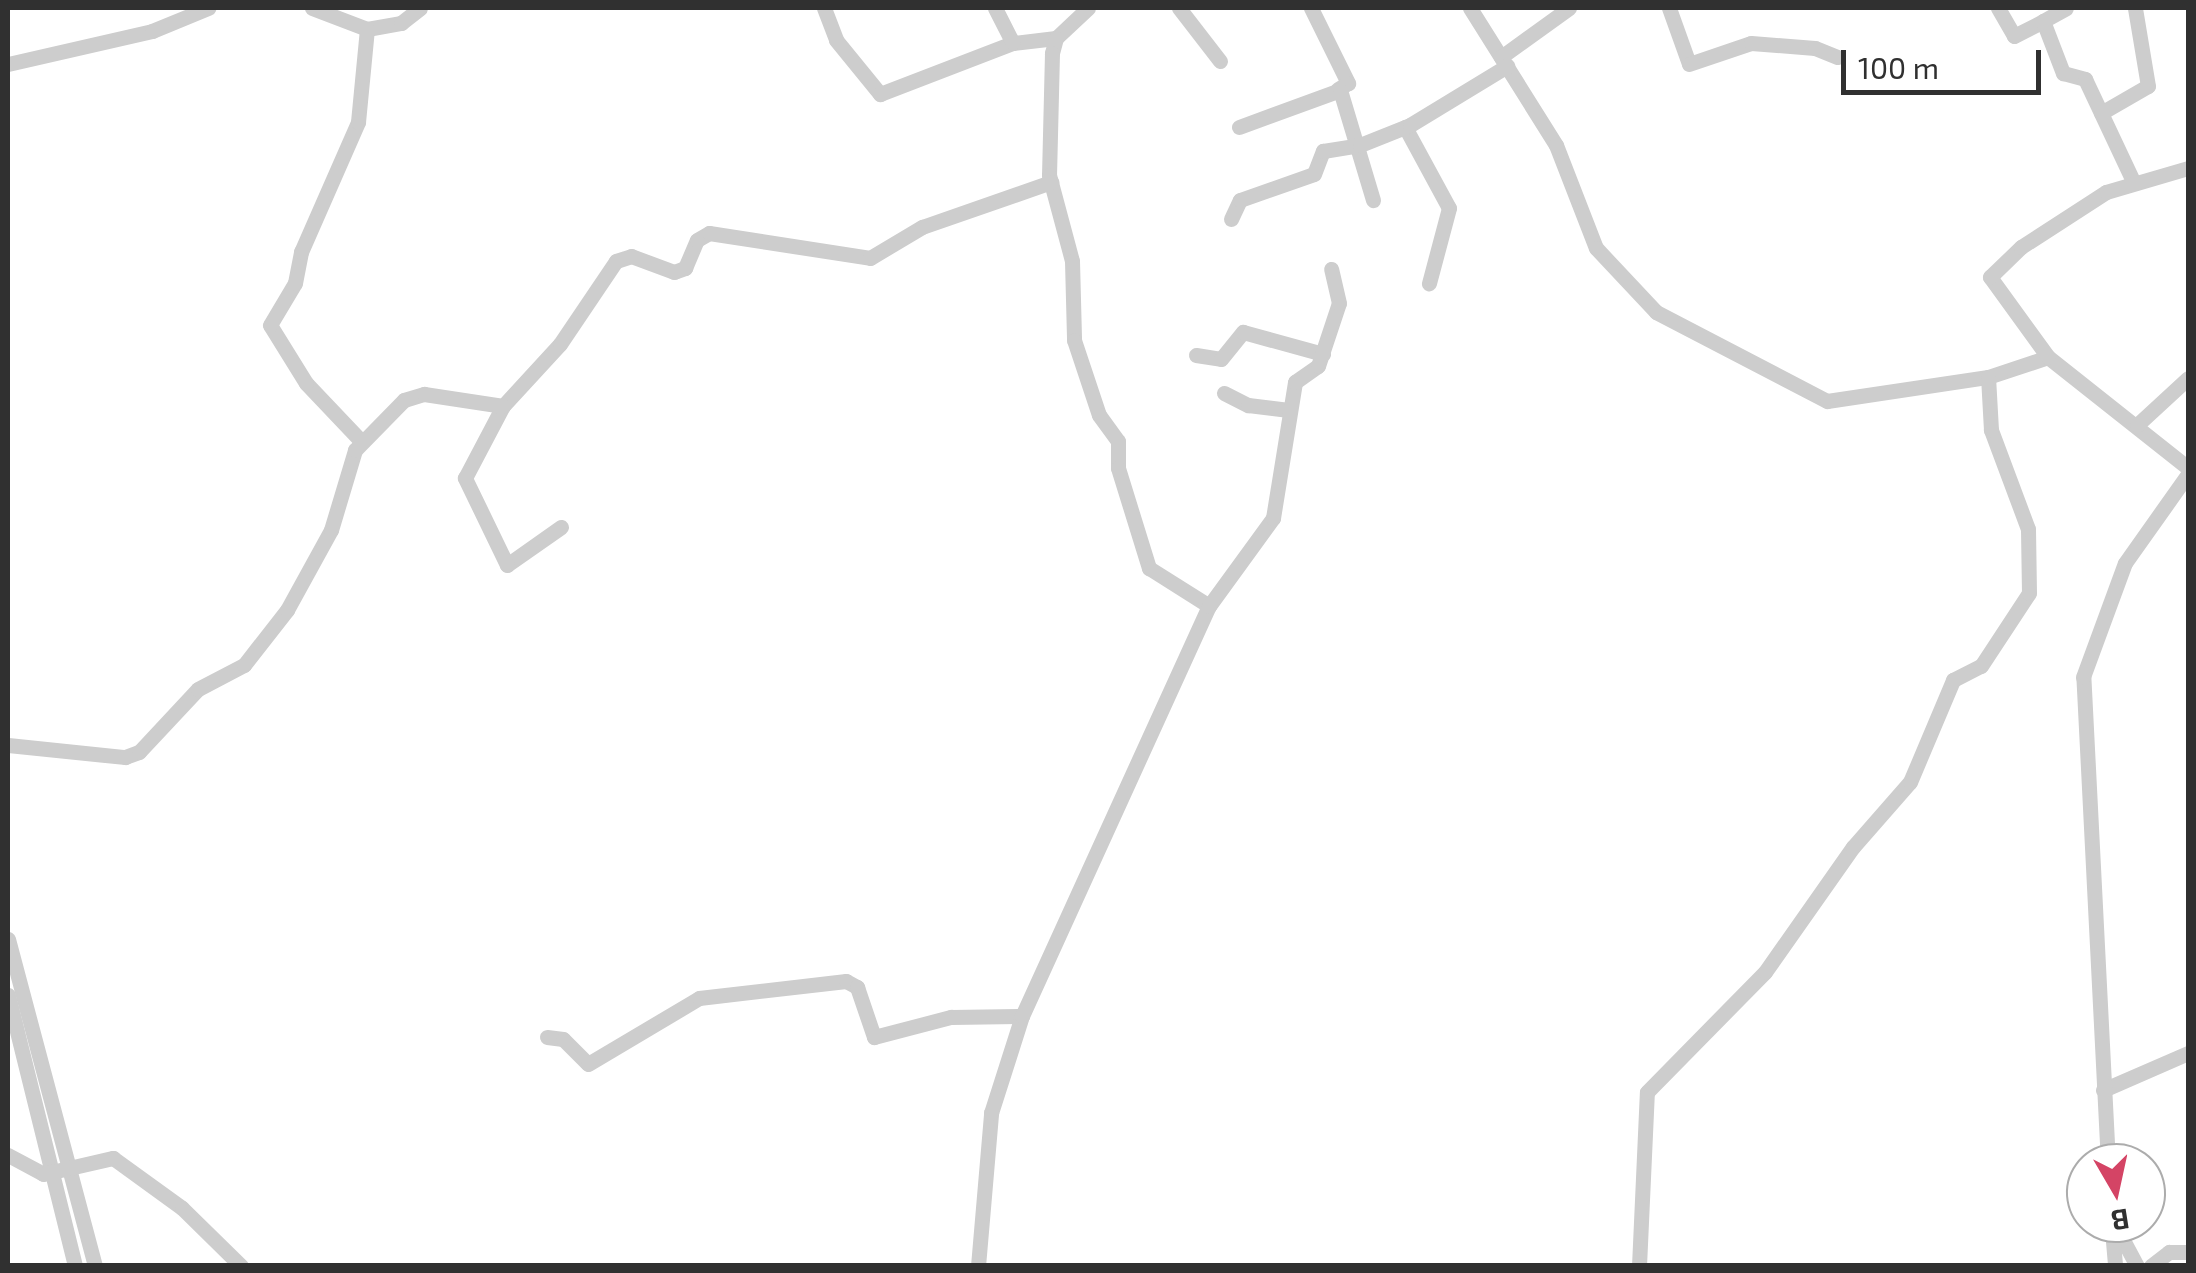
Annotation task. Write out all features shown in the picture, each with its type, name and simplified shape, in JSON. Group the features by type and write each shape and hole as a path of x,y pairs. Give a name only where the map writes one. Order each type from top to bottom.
{"street":[{"path":"8,64 152,31 208,8"},
{"path":"312,8 366,29 400,23 420,8"},
{"path":"824,8 836,40 880,94 1013,43 1056,38 1088,8"},
{"path":"995,8 1013,43"},
{"path":"1178,8 1220,61"},
{"path":"1239,127 1348,83 1311,8"},
{"path":"1470,8 1556,144 1587,233 1656,312 1827,401 1988,377 2048,357"},
{"path":"1231,219 1240,200 1314,174 1323,151 1358,145 1405,127 1504,62 1570,8"},
{"path":"1669,8 1689,64 1751,43 1815,48 1837,57"},
{"path":"1998,8 2014,36 2066,8"},
{"path":"2101,113 2148,86 2135,8"},
{"path":"2043,21 2063,73 2086,80 2133,181"},
{"path":"361,440 306,383 270,325 295,283 300,252 358,122 366,29"},
{"path":"1056,38 1051,182 1072,262 1074,340 1099,414 1118,440 1118,468 1146,560 1156,574 1209,606"},
{"path":"1338,89 1373,200"},
{"path":"1405,127 1448,208 1428,283"},
{"path":"2107,1143 2083,677 2124,563 2188,471 2137,425 2048,357 1990,278 2021,247 2133,181 2188,168"},
{"path":"561,527 507,565 472,504 468,466 503,406 560,344 620,258 674,272 685,268 697,240 709,233 870,258 922,226 1051,182"},
{"path":"978,1254 991,1113 1022,1016 1209,606 1273,518 1295,382 1323,354 1339,303 1331,268"},
{"path":"1196,355 1221,359 1242,332 1323,354"},
{"path":"1639,1266 1647,1092 1765,972 1853,847 1910,782 1953,680 1982,666 2029,593 2028,529 2021,494 1991,430 1988,377"},
{"path":"2137,425 2188,378"},
{"path":"1224,393 1248,405 1289,410"},
{"path":"17,746 133,756 198,689 244,665 287,610 331,530 361,440 414,395 503,406"},
{"path":"8,939 60,1171 75,1266"},
{"path":"547,1037 563,1039 588,1064 699,998 846,981 857,987 869,1032 881,1038 951,1017 1022,1016"},
{"path":"8,995 60,1171 94,1266"},
{"path":"2103,1090 2188,1053"},
{"path":"8,1154 30,1171 60,1171 100,1157 124,1164 241,1266"},
{"path":"2124,1243 2137,1266"},
{"path":"2151,1266 2168,1252 2188,1252"}]}
